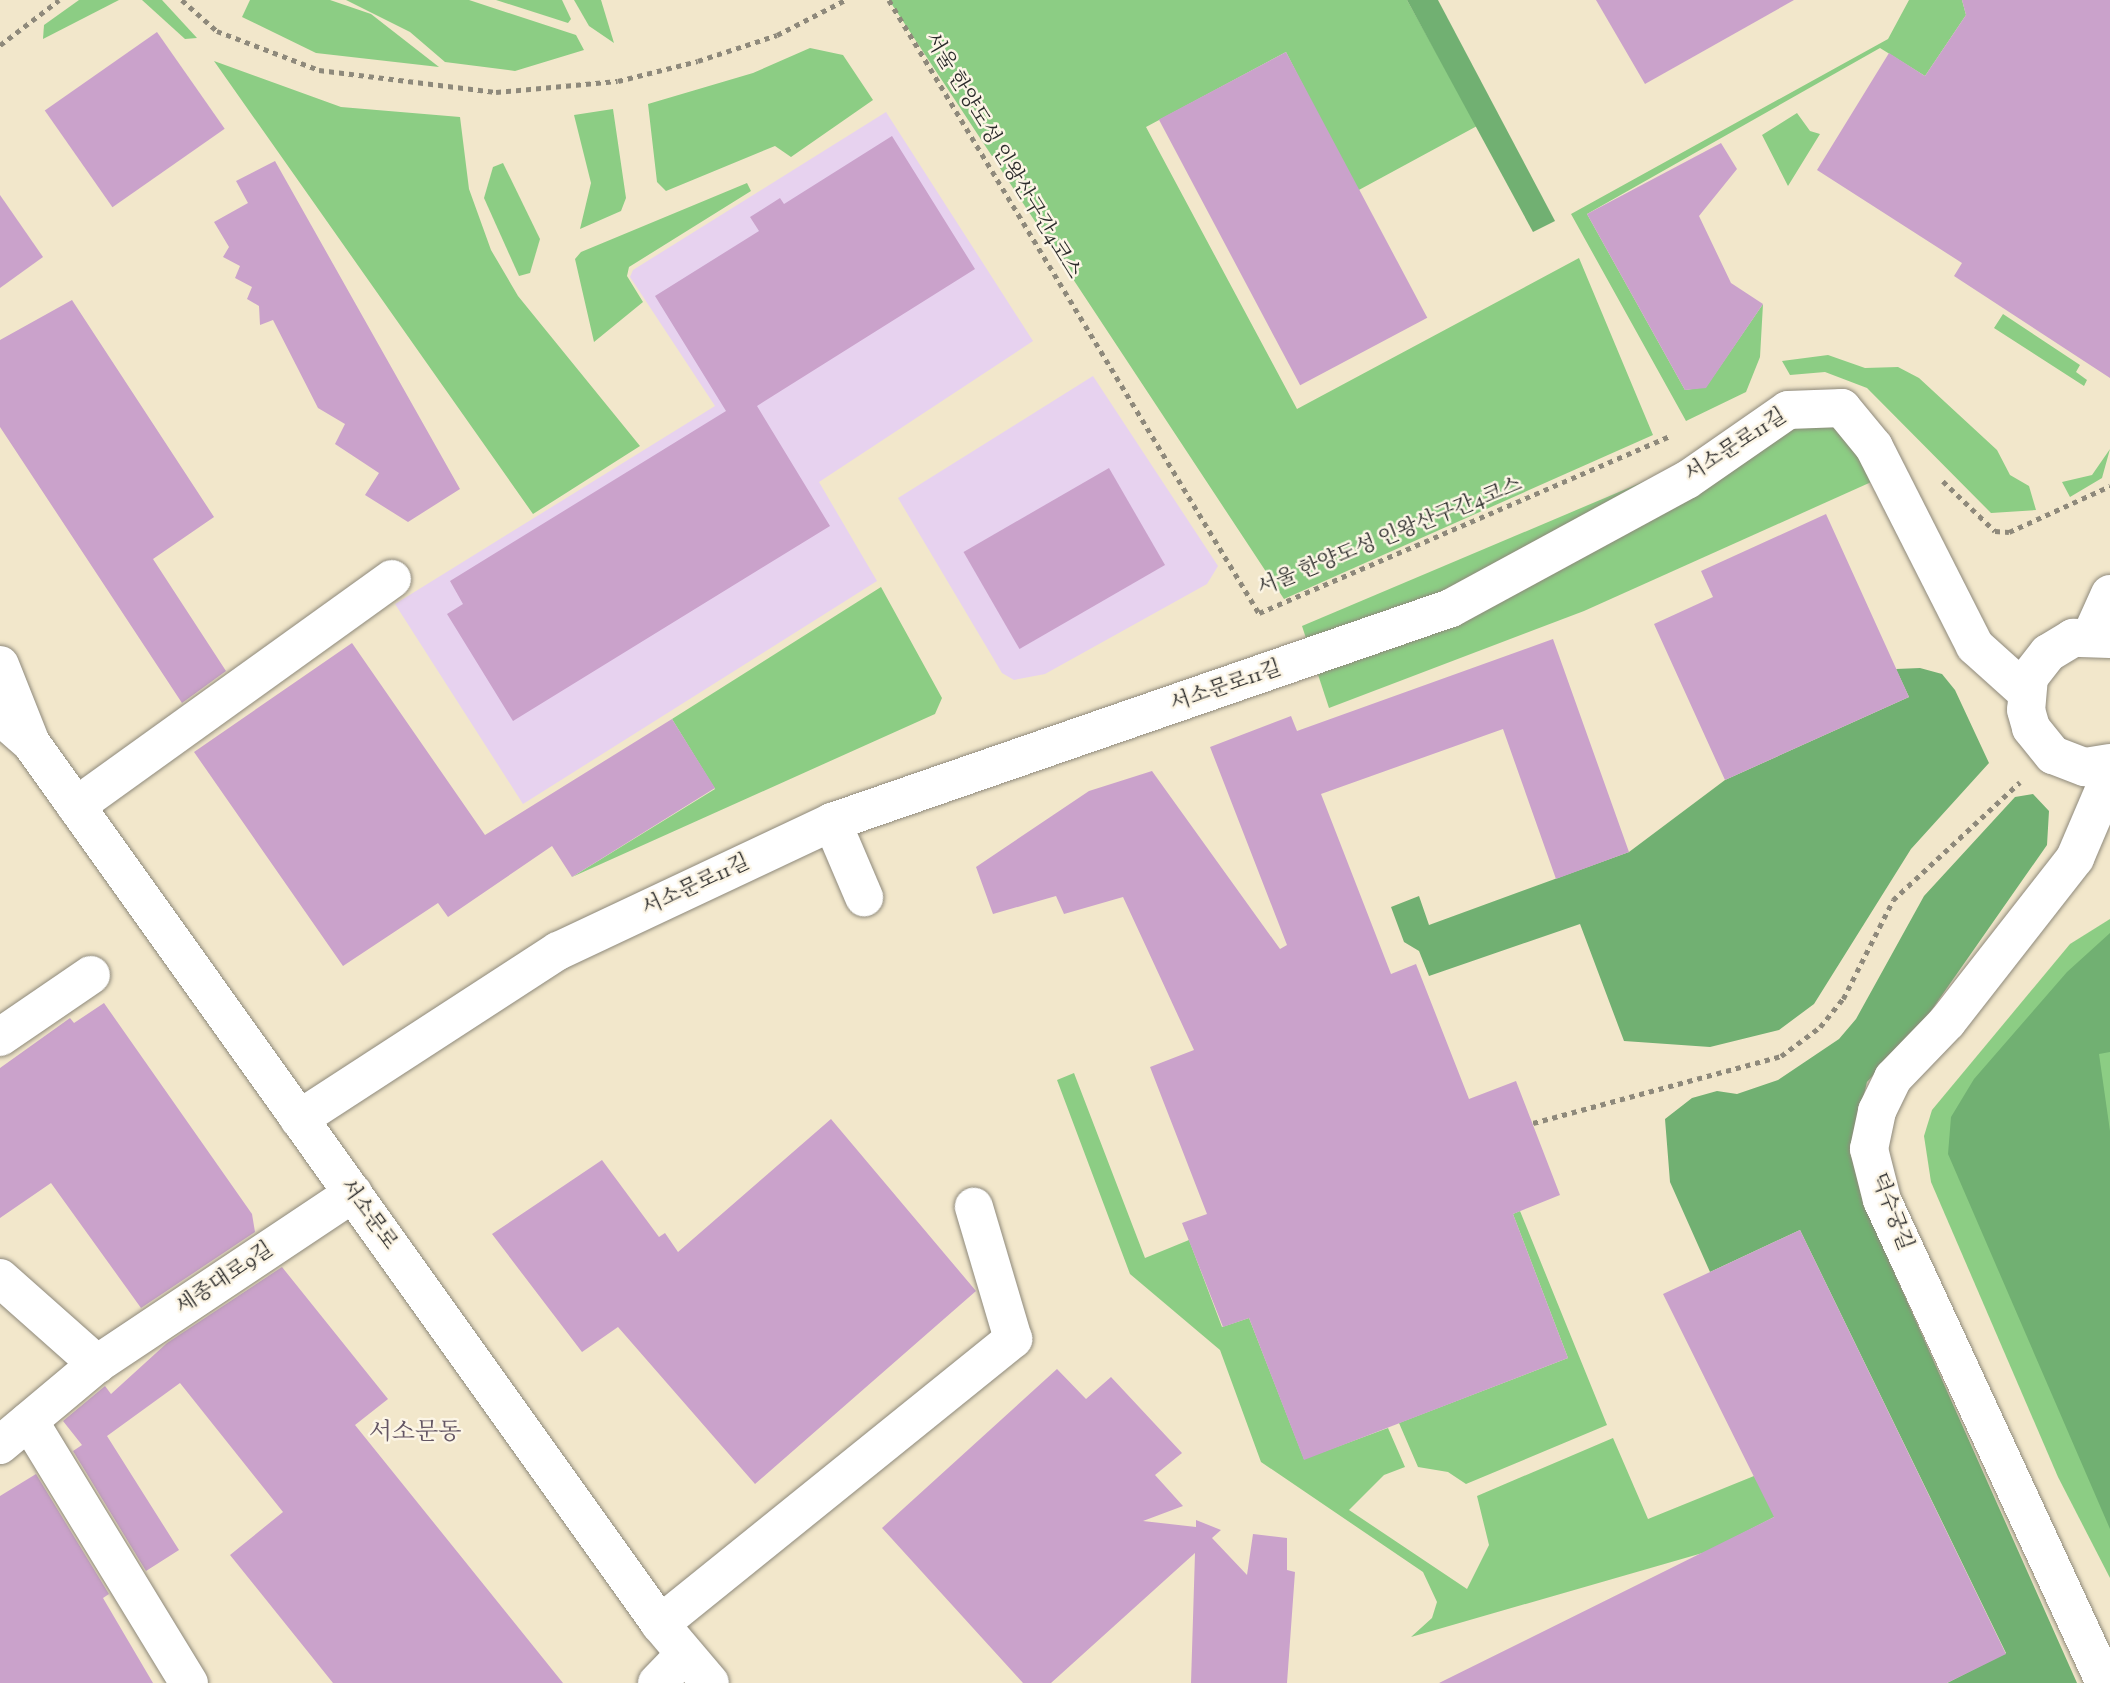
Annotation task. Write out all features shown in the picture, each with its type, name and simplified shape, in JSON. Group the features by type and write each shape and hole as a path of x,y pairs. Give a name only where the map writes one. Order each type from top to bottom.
{"street":[{"name":"서소문로11길","path":"299,1119 558,951 832,822 1451,608 1686,480 1788,410 1811,405 1842,408 1874,447 1975,646 2026,692"},
{"path":"76,806 392,579"},
{"path":"2110,594 2101,637 2048,653 2026,692 2031,727 2053,755 2084,767 2110,763"},
{"name":"서소문로","path":"0,665 31,743"},
{"name":"서소문로","path":"0,716 31,743 660,1623 710,1683"},
{"name":"덕수궁길","path":"2105,1683 1882,1200 1869,1149 1877,1111 1894,1079 1947,1022 2075,858 2110,776"},
{"path":"832,822 864,897"},
{"path":"0,1037 91,975"},
{"name":"세종대로9길","path":"0,1445 97,1364 353,1193"},
{"path":"660,1623 1013,1339 974,1206"},
{"path":"0,1278 97,1364"},
{"path":"29,1420 189,1683"},
{"path":"657,1683 684,1655"}],"path":[{"path":"0,45 59,0"},
{"path":"182,0 217,31 319,70 496,92 618,81 698,61 777,35 845,0"},
{"name":"서울 한양도성 인왕산구간4코스","path":"889,0 1259,613 1678,433"},
{"path":"1940,478 1995,531 2009,531 2110,486"},
{"path":"1533,1123 1780,1056 1820,1027 1843,999 1893,900 1920,869 2053,755"}],"shaded area":[{"path":"886,112 1033,341 819,482 877,581 523,804 395,604 715,406 630,277 633,270"},
{"path":"1093,376 1218,566 1207,584 1045,674 1014,680 1002,673 898,498"}],"green space":[{"path":"79,0 119,0 43,39 44,25"},
{"path":"142,0 162,0 197,38 185,39"},
{"path":"250,0 330,0 371,14 439,67 316,53 242,17"},
{"path":"346,0 469,0 576,35 584,50 515,71 445,62 410,32"},
{"path":"496,0 562,0 571,19 568,23"},
{"path":"574,0 601,0 614,43 589,26"},
{"path":"889,0 1407,0 1477,126 1357,191 1286,52 1146,127 1297,409 1579,258 1653,435 1284,599"},
{"path":"1407,0 1438,0 1555,221 1533,232"},
{"path":"1909,0 1962,0 1966,15 1925,76 1880,48 1587,214 1685,390 1706,387 1763,304 1760,357 1746,392 1686,421 1571,214 1888,39"},
{"path":"810,48 843,55 873,100 791,157 775,146 666,191 657,182 648,104 753,73"},
{"path":"214,61 341,107 460,117 469,189 491,250 518,296 640,446 533,514"},
{"path":"613,109 626,198 621,211 580,229 591,183 574,115"},
{"path":"1797,113 1810,131 1820,134 1788,186 1762,135"},
{"path":"503,163 540,239 530,273 519,276 484,198 493,167"},
{"path":"747,183 751,191 629,267 627,276 643,302 594,342 575,259 581,252"},
{"path":"2003,314 2080,365 2076,372 2087,380 2084,386 1994,328"},
{"path":"1828,355 1865,368 1898,367 1919,378 1997,450 2010,475 2029,486 2036,510 1991,513 1867,388 1825,372 1790,375 1782,361"},
{"path":"1794,418 1848,429 1878,479 1584,611 1329,708 1302,626"},
{"path":"2110,449 2102,478 2070,497 2062,482 2092,475"},
{"path":"881,587 942,698 935,714 572,877 715,789 672,719"},
{"path":"1920,668 1942,674 1955,690 1989,763 1911,849 1814,1004 1779,1030 1710,1047 1624,1041 1580,924 1429,976 1419,951 1404,942 1391,907 1419,896 1429,925 1629,852 1725,780 1909,697 1896,669"},
{"path":"2033,794 2049,811 2047,845 1926,1018 1867,1082 1850,1153 1870,1218 2077,1683 1947,1683 2006,1653 1800,1230 1710,1272 1670,1182 1665,1119 1692,1098 1717,1091 1737,1094 1778,1080 1839,1039 1856,1019 1924,896 2015,797"},
{"path":"2110,919 2110,1578 2058,1477 1931,1182 1924,1136 1932,1110 2070,944"},
{"path":"2110,933 2110,1052 2099,1054 2110,1131 2110,1529 1948,1154 1951,1117 1974,1079 2067,972"},
{"path":"1074,1073 1145,1258 1189,1240 1222,1327 1249,1318 1304,1459 1388,1428 1405,1467 1384,1475 1349,1510 1467,1589 1489,1545 1477,1496 1613,1438 1648,1519 1754,1476 1776,1516 1706,1552 1411,1637 1432,1618 1437,1602 1423,1572 1261,1462 1220,1350 1130,1274 1057,1080"},
{"path":"1520,1211 1607,1425 1466,1484 1448,1472 1418,1467 1399,1423 1568,1358 1513,1214"}],"building":[{"path":"1596,0 1794,0 1645,84"},
{"path":"1962,0 2110,0 2110,378 1954,276 1962,263 1817,170 1889,53 1925,76 1966,15"},
{"path":"157,32 225,129 112,207 45,111"},
{"path":"1286,52 1427,318 1300,385 1159,120"},
{"path":"892,136 975,269 757,406 830,526 513,721 447,614 463,604 450,581 726,411 655,296 759,231 750,217 780,198 784,204"},
{"path":"1721,143 1737,169 1699,216 1731,283 1763,304 1706,388 1685,390 1587,214"},
{"path":"275,161 460,489 408,522 365,495 379,473 335,444 345,424 318,408 273,320 260,325 259,306 247,299 252,287 235,278 240,266 223,257 229,247 214,222 248,203 236,181"},
{"path":"0,195 43,257 0,288"},
{"path":"72,300 214,517 153,559 226,671 182,703 0,427 0,340"},
{"path":"1109,468 1165,565 1020,649 964,552"},
{"path":"1826,514 1909,697 1725,780 1654,624 1713,597 1701,571"},
{"path":"1553,639 1629,852 1556,879 1503,729 1321,794 1391,974 1416,964 1469,1099 1516,1081 1560,1195 1513,1214 1568,1358 1304,1460 1249,1318 1223,1327 1182,1223 1207,1214 1150,1067 1194,1050 1123,897 1064,914 1056,896 993,914 976,867 1089,791 1152,771 1280,949 1287,945 1210,747 1291,716 1297,731"},
{"path":"352,643 485,835 672,719 715,788 572,877 552,846 448,917 438,903 343,966 194,752"},
{"path":"104,1003 252,1214 255,1232 141,1308 51,1183 0,1218 0,1068 70,1018 74,1023"},
{"path":"831,1119 976,1291 755,1484 618,1327 582,1352 492,1234 602,1160 659,1237 665,1233 678,1252"},
{"path":"1800,1230 2006,1654 1947,1683 1439,1683 1774,1517 1663,1294"},
{"path":"282,1267 388,1399 355,1425 563,1683 333,1683 230,1555 283,1512 180,1383 107,1436 179,1550 146,1571 73,1451 82,1445 63,1421 105,1386 111,1394 167,1343"},
{"path":"1057,1369 1086,1399 1111,1377 1182,1453 1155,1475 1183,1506 1143,1521 1196,1527 1196,1520 1221,1530 1212,1538 1247,1575 1253,1534 1287,1538 1287,1570 1295,1572 1287,1683 1191,1683 1195,1553 1051,1683 1023,1683 882,1528"},
{"path":"36,1474 109,1594 103,1598 153,1683 0,1683 0,1496"}],"district":[{"name":"서소문동","path":"415,1434"}]}
